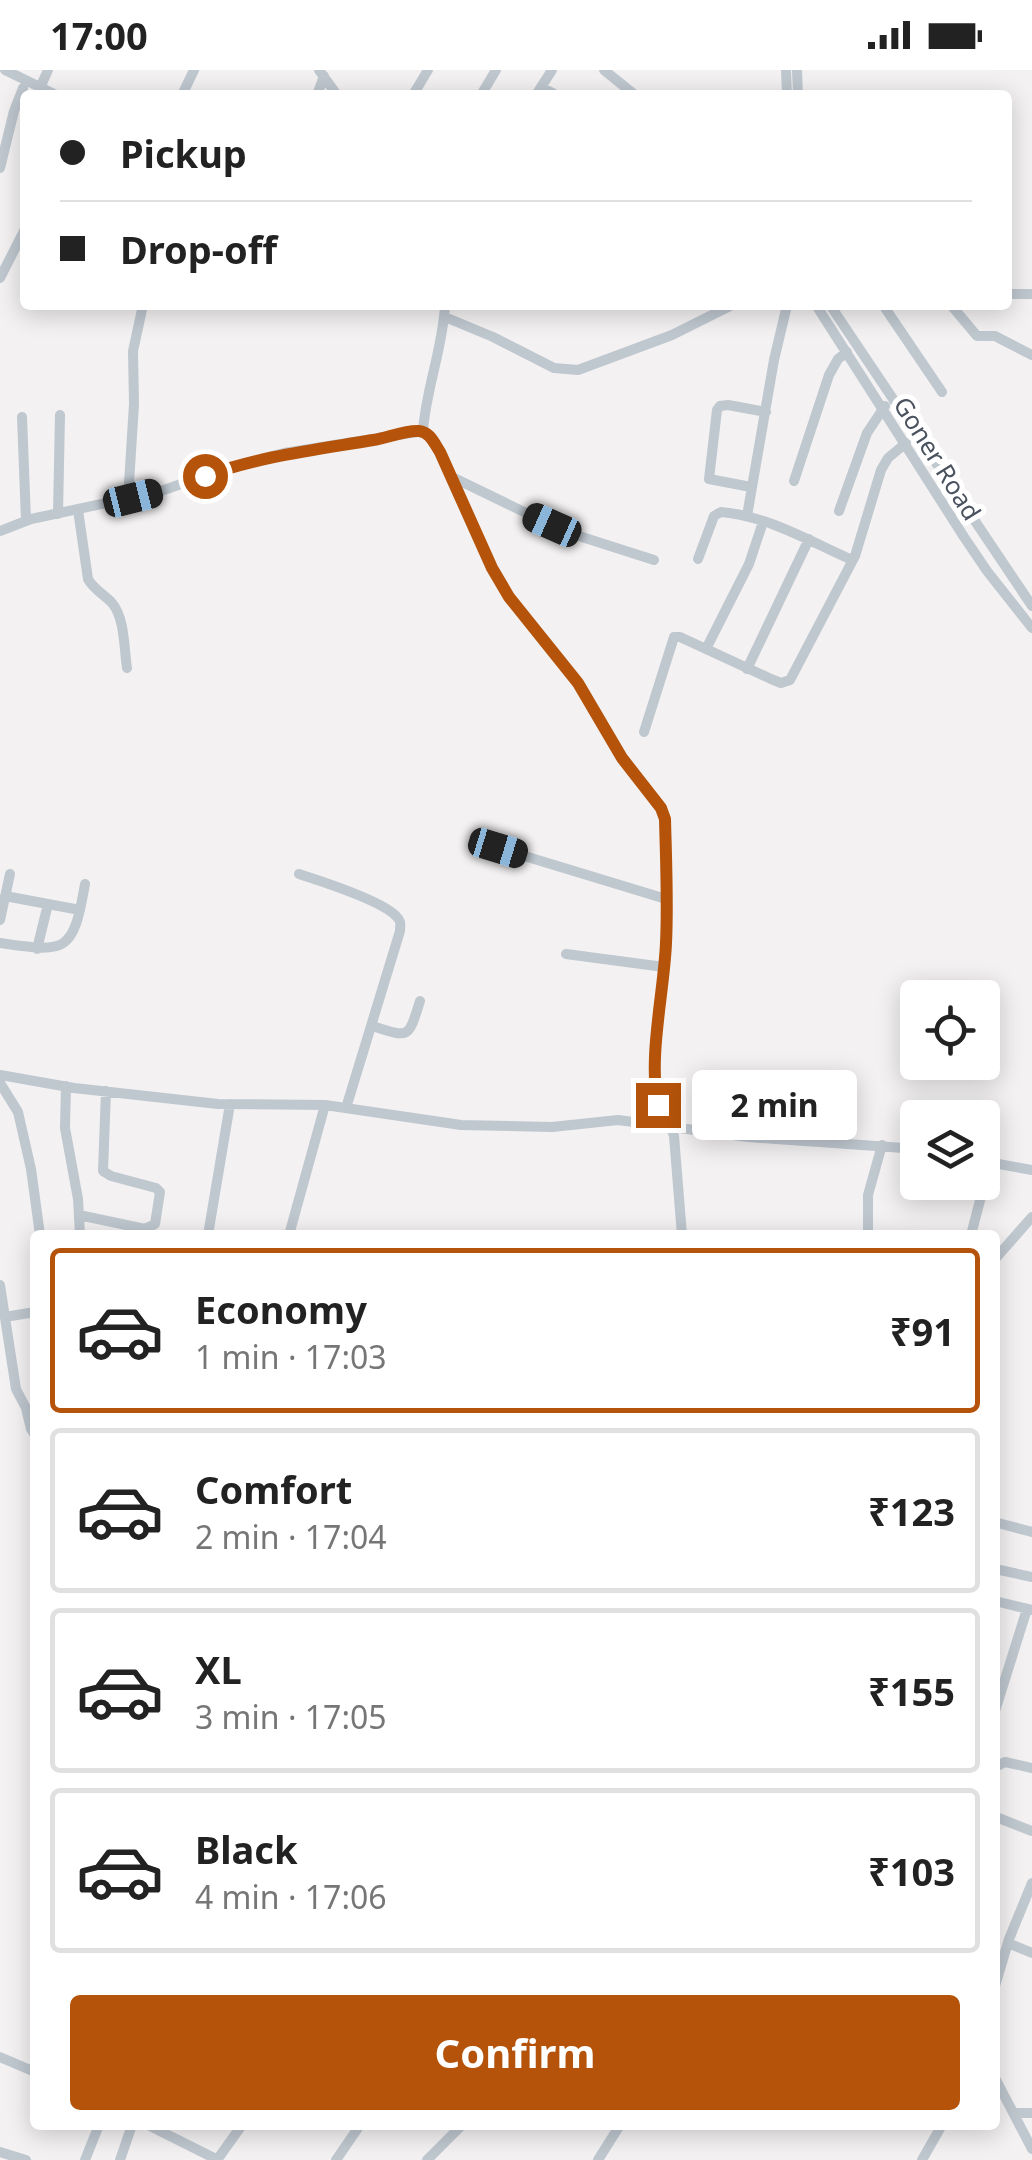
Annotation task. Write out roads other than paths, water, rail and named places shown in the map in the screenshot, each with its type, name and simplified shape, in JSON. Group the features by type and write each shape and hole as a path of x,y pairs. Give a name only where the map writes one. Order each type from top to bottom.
{"street":[{"path":"5,70 22,87 45,90"},
{"path":"40,88 48,70"},
{"path":"611,72 631,90"},
{"path":"0,168 20,93"},
{"path":"0,278 20,240"},
{"path":"128,499 133,350 142,310"},
{"path":"423,431 445,311 554,368 578,370 672,334 722,310"},
{"path":"747,516 786,310"},
{"name":"Goner Road","path":"826,310 847,352 987,571 1032,628"},
{"name":"Goner Road","path":"827,310 893,398 1032,606"},
{"path":"886,310 942,392"},
{"path":"955,310 976,336 995,336 1032,355"},
{"path":"794,482 829,376 847,352"},
{"path":"839,511 867,433 893,398"},
{"path":"751,488 709,479 717,410 728,405 766,412"},
{"path":"58,514 60,415"},
{"path":"22,417 26,520"},
{"path":"0,531 26,520 158,492 261,458 423,431 429,435 509,597 578,683 622,758 661,808 665,819 664,967 656,1094 663,1116 672,1126 676,1146 682,1230"},
{"path":"644,732 674,638 680,637 781,683 790,680 852,560 882,470 888,458 906,443"},
{"path":"451,476 582,537 654,560"},
{"path":"78,510 88,580 118,613 127,668"},
{"path":"698,559 714,516 721,512 747,516 797,533 852,560"},
{"path":"706,650 749,564 763,522"},
{"path":"747,669 809,539"},
{"path":"987,571 1002,562"},
{"path":"498,848 666,899"},
{"path":"0,920 10,874"},
{"path":"299,874 356,894 398,918 400,931 346,1108"},
{"path":"0,943 36,949 64,945 75,930 85,884"},
{"path":"6,896 80,910"},
{"path":"36,949 48,904"},
{"path":"566,954 664,967"},
{"path":"372,1026 408,1033 420,1002"},
{"path":"0,1075 230,1104 325,1104 461,1125 552,1126 618,1120 748,1137 900,1148"},
{"path":"0,1083 18,1112 39,1230"},
{"path":"66,1086 64,1128 80,1230"},
{"path":"106,1091 104,1171 160,1192 155,1224 148,1230"},
{"path":"209,1230 230,1104"},
{"path":"290,1230 325,1104"},
{"path":"868,1230 868,1196 882,1146"},
{"path":"1000,1164 1032,1170"},
{"path":"973,1230 979,1200"},
{"path":"79,1214 138,1230"},
{"path":"1000,1253 1032,1217"},
{"path":"0,1285 16,1390 30,1420"},
{"path":"4,1317 30,1313"},
{"path":"1000,1524 1032,1532"},
{"path":"1000,1570 1032,1577"},
{"path":"1000,1602 1030,1609 1000,1678"},
{"path":"1000,1764 1032,1768"},
{"path":"1000,1818 1032,1830"},
{"path":"1000,1970 1028,1905 1032,1883"},
{"path":"1008,1944 1032,1953"},
{"path":"0,2057 30,2070"},
{"path":"1000,2087 1032,2148"},
{"path":"1014,2112 1032,2113"},
{"path":"85,2160 98,2130"},
{"path":"120,2160 130,2130"},
{"path":"159,2130 218,2160 239,2130"},
{"path":"336,2160 357,2130"},
{"path":"427,2160 457,2130"},
{"path":"598,2160 617,2130"},
{"path":"922,2160 939,2130"},
{"path":"0,2152 26,2160"}]}
